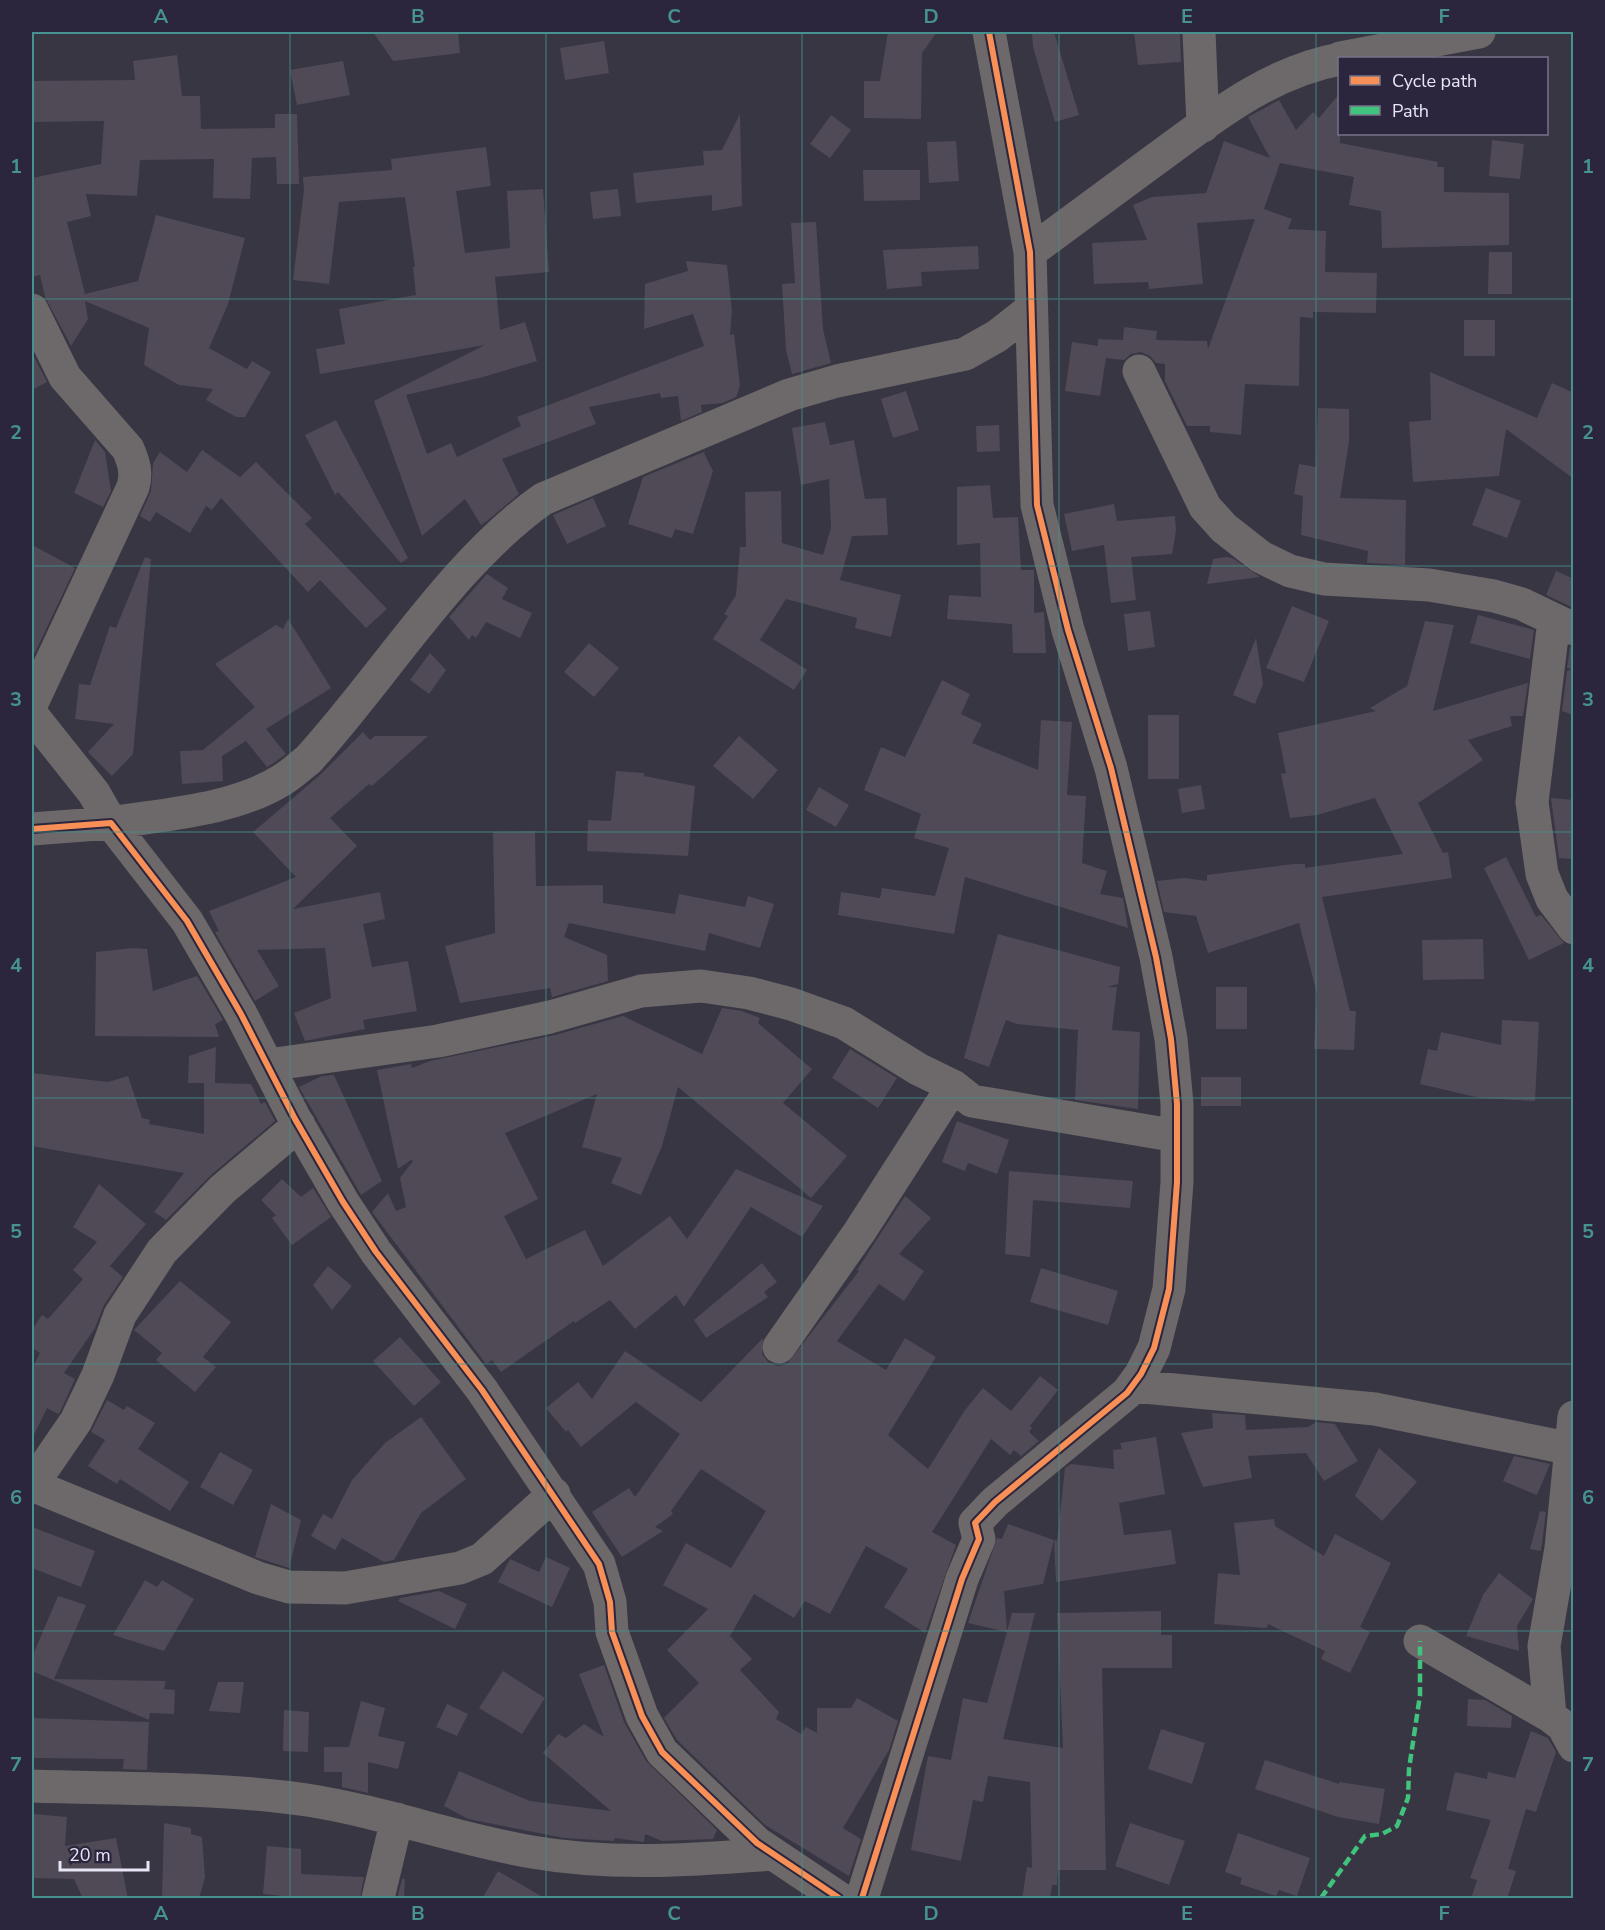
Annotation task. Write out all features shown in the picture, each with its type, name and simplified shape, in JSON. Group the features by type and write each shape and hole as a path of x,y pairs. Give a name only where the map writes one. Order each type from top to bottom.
{"street":[{"path":"862,1899 962,1579 979,1539 975,1522 1133,1386 1154,1348 1169,1289 1174,1238 1177,1136 1171,1039 1156,957 1111,768 1068,630 1037,504 1029,252 989,32"},
{"path":"1198,32 1203,126"},
{"path":"1350,57 1479,32"},
{"path":"1029,252 1203,126 1268,83 1320,63 1338,59"},
{"path":"32,310 65,377 128,449 136,476 134,487 32,703"},
{"path":"32,830 111,823 214,805 254,793 282,780 308,760 333,733 469,566 519,516 543,499 789,395 837,381 965,354 996,336 1030,310"},
{"path":"1138,372 1205,507 1224,528 1261,557 1290,571 1324,579 1429,585 1494,596 1522,604 1564,625 1532,802 1542,874 1552,899 1574,928"},
{"path":"32,715 94,793 111,823 186,921 268,1065 328,1177 376,1252 482,1390 599,1564 610,1602 612,1632 651,1735 679,1770 772,1854 839,1899"},
{"path":"268,1065 438,1041 550,1017 641,991 701,986 749,993 791,1004 843,1023 918,1069 952,1086 972,1101 1177,1136"},
{"path":"779,1347 860,1231 952,1086"},
{"path":"299,1125 223,1190 162,1251 120,1315 98,1375 76,1420 32,1485 258,1578 289,1587 345,1588 460,1568 482,1560 554,1494"},
{"path":"1133,1386 1375,1409 1573,1433 1561,1548 1544,1646 1550,1716"},
{"path":"1420,1641 1550,1716 1563,1726 1574,1746"},
{"path":"32,1786 276,1796 397,1819 485,1843 536,1853 602,1860 667,1861 772,1854"},
{"path":"378,1899 397,1819"}],"building":[{"path":"373,32 458,32 460,53 393,61"},
{"path":"888,32 937,32 922,53 921,119 864,118 864,81 880,81"},
{"path":"1032,32 1054,32 1079,115 1055,122 1033,47"},
{"path":"1134,32 1180,32 1181,62 1138,65"},
{"path":"604,41 609,73 565,80 560,48"},
{"path":"177,55 182,96 200,96 201,129 275,128 275,114 297,114 299,184 277,184 276,157 252,158 250,199 213,198 214,159 140,160 137,196 86,194 91,216 67,222 85,294 138,281 156,215 245,238 228,304 209,348 247,369 252,361 271,372 245,417 236,417 206,400 213,389 179,385 144,365 149,328 85,301 88,319 71,346 45,297 40,275 32,277 32,178 101,164 104,121 32,122 32,81 135,80 133,61"},
{"path":"343,61 350,95 297,105 290,70"},
{"path":"1338,95 1340,143 1438,162 1437,167 1444,167 1444,192 1509,193 1509,245 1382,248 1381,211 1349,205 1354,177 1280,163 1264,209 1292,219 1288,229 1326,231 1325,272 1377,273 1376,313 1313,312 1313,318 1300,317 1299,386 1245,384 1241,435 1210,432 1210,426 1187,426 1165,381 1165,364 1156,363 1150,356 1141,352 1131,354 1124,360 1106,358 1100,396 1065,391 1072,342 1098,346 1098,339 1123,340 1124,327 1157,331 1156,340 1207,341 1208,349 1255,219 1197,223 1203,284 1149,289 1148,282 1094,284 1092,243 1147,240 1133,205 1152,197 1206,193 1224,141 1270,158 1248,117 1279,100 1296,130 1313,112 1319,118"},
{"path":"740,114 742,206 712,211 712,195 636,203 633,173 704,165 703,151 722,150"},
{"path":"831,115 851,130 830,158 810,144"},
{"path":"1492,140 1524,144 1520,179 1489,176"},
{"path":"956,141 959,181 929,183 927,142"},
{"path":"486,147 491,186 456,191 465,253 510,248 507,191 543,189 549,272 495,277 500,330 525,322 537,361 483,377 406,395 403,386 485,345 320,374 316,349 345,344 339,309 416,295 413,267 415,267 405,197 339,202 329,284 293,280 304,190 303,177 392,170 391,159"},
{"path":"863,170 920,170 920,200 864,201"},
{"path":"618,189 621,216 593,219 590,192"},
{"path":"816,222 823,329 831,363 792,374 786,350 782,284 795,283 791,223"},
{"path":"978,246 979,269 921,272 922,286 887,289 883,250"},
{"path":"1489,252 1512,252 1512,294 1488,294"},
{"path":"686,261 727,265 732,311 730,335 734,334 740,386 736,397 723,403 701,405 702,412 681,421 678,396 661,398 660,393 589,407 596,424 502,459 519,494 487,521 481,525 465,499 422,536 374,401 403,386 427,454 451,443 457,457 521,426 517,417 704,346 693,314 644,329 645,284 688,271"},
{"path":"1464,320 1495,320 1495,356 1464,356"},
{"path":"32,353 47,382 32,390"},
{"path":"1430,372 1537,418 1552,383 1574,393 1574,479 1506,429 1499,476 1413,482 1409,422 1431,420"},
{"path":"906,391 919,430 893,438 881,399"},
{"path":"1318,408 1349,409 1349,442 1340,498 1406,500 1405,565 1367,563 1368,551 1301,535 1303,496 1294,494 1299,464 1316,467"},
{"path":"336,420 408,558 401,563 338,492 335,495 305,435"},
{"path":"825,422 830,445 854,440 865,499 886,498 888,535 852,536 840,580 901,595 891,637 855,628 857,618 786,599 760,640 807,670 794,690 713,639 728,616 724,614 736,595 740,547 746,547 745,492 781,491 782,543 823,555 831,528 829,479 801,485 792,428"},
{"path":"999,425 1000,451 977,452 976,426"},
{"path":"95,440 105,452 111,491 103,507 74,493"},
{"path":"202,450 240,477 256,462 312,518 305,524 387,609 366,628 320,580 308,592 221,498 212,510 206,506 190,533 156,512 150,522 140,516 151,491 153,463 160,452 187,472"},
{"path":"706,451 704,453 713,471 693,534 675,529 672,538 628,524 643,477"},
{"path":"990,485 993,518 1018,517 1021,570 1034,570 1034,613 1044,612 1046,653 1013,653 1012,624 947,619 949,595 981,597 980,543 957,545 957,487"},
{"path":"1486,488 1521,501 1507,538 1472,525"},
{"path":"593,498 606,526 567,544 553,515"},
{"path":"1114,504 1117,521 1175,516 1176,531 1172,554 1131,557 1136,600 1111,603 1104,545 1072,551 1064,514"},
{"path":"32,545 75,568 32,659"},
{"path":"145,557 151,559 133,754 112,776 88,752 114,724 75,719 79,684 90,685 110,626 116,628"},
{"path":"1227,557 1234,559 1260,577 1207,584 1213,559"},
{"path":"1556,571 1574,579 1574,608 1546,595"},
{"path":"487,574 508,588 502,599 532,613 520,638 486,622 476,638 472,635 469,640 449,617"},
{"path":"1292,606 1329,621 1304,682 1266,668"},
{"path":"1150,611 1155,647 1128,651 1124,614"},
{"path":"1478,615 1534,630 1530,659 1470,643"},
{"path":"288,619 331,688 266,729 286,754 275,762 267,767 246,741 222,756 223,781 182,784 180,751 203,750 255,707 215,664 276,625 283,629"},
{"path":"1425,621 1454,625 1433,711 1528,683 1523,716 1510,716 1512,726 1468,740 1483,760 1418,803 1443,853 1448,852 1452,878 1322,897 1350,1011 1356,1011 1354,1050 1314,1049 1317,994 1299,923 1208,953 1196,916 1164,912 1157,881 1184,878 1207,881 1207,875 1294,864 1305,864 1305,868 1403,854 1375,798 1317,815 1290,818 1281,774 1286,773 1278,733 1376,711 1370,708 1407,686"},
{"path":"1256,638 1263,684 1255,704 1233,695"},
{"path":"589,643 619,668 594,697 564,672"},
{"path":"1570,647 1574,647 1574,715 1562,711 1567,671 1572,669 1567,668"},
{"path":"430,653 446,670 429,694 410,680"},
{"path":"942,680 970,694 961,714 982,724 972,743 1038,770 1041,720 1072,722 1067,795 1086,796 1082,863 1107,871 1100,894 1123,898 1128,928 965,877 954,934 838,915 841,892 880,898 882,888 935,896 949,848 914,838 921,814 864,790 881,747 905,757"},
{"path":"1148,715 1179,715 1179,779 1148,779"},
{"path":"363,732 370,740 375,736 428,736 372,786 369,784 330,818 357,846 293,909 380,892 385,919 363,924 372,967 408,961 417,1011 363,1020 365,1029 305,1041 294,1013 331,998 325,948 257,950 279,986 255,1001 215,932 219,931 209,911 296,877 253,832 320,775"},
{"path":"739,736 778,770 753,799 713,766"},
{"path":"616,771 644,773 644,776 695,786 688,856 587,851 588,820 611,821"},
{"path":"1201,785 1205,809 1182,813 1178,789"},
{"path":"819,787 849,805 836,827 806,810"},
{"path":"1551,798 1574,800 1574,859 1559,858"},
{"path":"535,831 536,886 603,885 603,903 675,914 679,894 745,907 748,896 774,904 760,948 709,933 705,951 569,923 564,937 607,955 608,981 552,997 550,988 460,1003 445,946 495,933 493,832"},
{"path":"1506,857 1536,917 1541,915 1564,943 1529,960 1484,868"},
{"path":"998,934 1120,967 1118,984 1107,987 1117,987 1112,1030 1140,1032 1138,1109 1075,1100 1078,1030 1017,1024 1006,1020 989,1067 964,1058"},
{"path":"1483,939 1484,979 1423,980 1422,940"},
{"path":"133,948 147,949 153,991 197,976 223,1020 215,1024 219,1037 95,1036 96,952"},
{"path":"1216,987 1247,987 1247,1029 1216,1029"},
{"path":"722,1008 742,1011 760,1018 758,1023 812,1069 783,1103 847,1156 811,1198 678,1087 662,1146 641,1195 611,1183 622,1158 582,1147 597,1094 505,1133 538,1199 504,1216 526,1259 585,1230 603,1266 670,1216 687,1239 736,1169 823,1206 802,1237 751,1207 684,1307 676,1295 635,1329 610,1300 575,1323 574,1321 501,1372 492,1360 486,1364 372,1212 388,1193 396,1211 406,1207 400,1178 413,1161 411,1160 398,1169 377,1070 411,1064 412,1068 430,1061 555,1035 623,1016 702,1054"},
{"path":"1502,1020 1539,1022 1535,1101 1480,1098 1420,1084 1428,1049 1437,1051 1441,1032 1501,1045"},
{"path":"216,1047 215,1083 251,1084 261,1104 265,1102 275,1121 211,1175 166,1220 154,1212 184,1173 32,1146 32,1073 108,1082 128,1076 142,1118 150,1120 149,1124 204,1134 204,1083 188,1083 189,1056"},
{"path":"850,1049 897,1078 878,1108 832,1078"},
{"path":"334,1075 382,1181 361,1195 299,1087 322,1076"},
{"path":"1201,1077 1241,1077 1241,1106 1201,1106"},
{"path":"957,1121 1009,1140 997,1174 968,1163 965,1171 942,1162"},
{"path":"1009,1171 1133,1181 1130,1208 1033,1200 1030,1257 1005,1254"},
{"path":"282,1179 301,1197 313,1188 331,1217 292,1245 272,1218 276,1215 261,1200"},
{"path":"99,1184 146,1224 110,1266 123,1277 104,1305 95,1328 64,1373 75,1379 60,1412 58,1414 47,1408 32,1439 32,1369 40,1353 32,1348 32,1330 42,1315 48,1319 83,1279 73,1270 97,1242 73,1227"},
{"path":"905,1196 931,1218 899,1254 924,1271 904,1301 879,1284 837,1341 886,1370 905,1338 936,1357 888,1435 928,1469 965,1410 983,1388 1011,1411 1040,1376 1058,1390 1030,1426 1032,1428 1029,1432 1039,1441 1021,1456 1014,1450 1010,1455 991,1439 932,1532 956,1545 925,1633 884,1607 908,1569 866,1546 830,1614 805,1601 794,1618 754,1594 730,1636 752,1659 740,1670 779,1712 776,1719 801,1734 806,1727 817,1733 817,1708 851,1708 857,1698 898,1721 889,1750 843,1828 861,1839 849,1876 765,1825 677,1740 664,1718 699,1683 667,1650 708,1609 663,1585 686,1543 731,1568 766,1511 701,1469 671,1511 673,1514 655,1527 663,1531 622,1557 592,1512 629,1488 635,1497 680,1434 636,1402 581,1447 546,1408 578,1382 592,1399 625,1351 701,1402 763,1338 762,1354 768,1362 778,1366 787,1364 859,1271 857,1270"},
{"path":"762,1263 777,1282 764,1292 768,1297 706,1338 694,1320"},
{"path":"328,1266 352,1286 332,1310 313,1285"},
{"path":"1041,1268 1118,1291 1108,1325 1030,1302"},
{"path":"180,1281 231,1322 203,1357 216,1367 195,1392 156,1360 162,1353 134,1330"},
{"path":"400,1337 441,1382 414,1406 373,1361"},
{"path":"107,1400 124,1410 127,1406 155,1423 138,1449 189,1482 170,1511 120,1479 117,1484 88,1466 105,1440 91,1432"},
{"path":"1212,1413 1245,1415 1246,1430 1308,1427 1316,1422 1335,1424 1358,1461 1324,1481 1306,1453 1248,1456 1252,1478 1203,1487 1181,1433 1213,1428"},
{"path":"421,1417 466,1479 421,1513 394,1560 384,1562 342,1538 335,1550 311,1536 323,1514 332,1519 352,1480 385,1443"},
{"path":"1156,1437 1165,1494 1119,1503 1124,1535 1171,1530 1176,1564 1056,1582 1054,1540 1057,1541 1065,1468 1071,1464 1114,1469 1113,1450 1122,1449 1120,1443"},
{"path":"1379,1448 1417,1482 1382,1521 1355,1496"},
{"path":"220,1452 253,1470 233,1505 200,1487"},
{"path":"1514,1456 1550,1464 1537,1495 1503,1481"},
{"path":"271,1504 301,1520 289,1568 255,1557"},
{"path":"1540,1511 1546,1512 1541,1551 1530,1549"},
{"path":"1274,1519 1275,1526 1324,1556 1335,1534 1391,1563 1360,1627 1370,1632 1350,1673 1321,1659 1325,1651 1268,1624 1267,1628 1214,1624 1218,1573 1240,1575 1234,1523"},
{"path":"1008,1524 1054,1540 1043,1584 1004,1591 1007,1631 1012,1613 1035,1613 1003,1739 1063,1748 1057,1613 1161,1611 1161,1635 1172,1635 1172,1668 1102,1668 1106,1870 1058,1870 1057,1885 1052,1885 1050,1899 1022,1899 1027,1867 1032,1868 1030,1782 988,1776 983,1802 973,1800 961,1861 911,1850 928,1756 951,1760 963,1698 987,1703 1007,1632 968,1623 997,1538 1002,1539"},
{"path":"32,1527 95,1551 81,1587 32,1568"},
{"path":"546,1557 570,1568 552,1607 498,1582 510,1559 539,1572"},
{"path":"1499,1573 1533,1599 1517,1626 1519,1651 1466,1636 1483,1595"},
{"path":"145,1580 157,1587 162,1580 194,1599 164,1651 113,1635"},
{"path":"439,1591 467,1604 455,1629 398,1601 400,1598"},
{"path":"58,1596 86,1605 54,1679 166,1681 164,1689 175,1690 174,1714 150,1713 149,1720 32,1671 32,1657"},
{"path":"604,1665 624,1722 646,1761 717,1830 713,1839 662,1841 645,1834 644,1842 615,1838 614,1841 564,1838 468,1819 444,1806 459,1771 530,1801 611,1811 543,1753 558,1734 566,1738 584,1724 604,1737 579,1674"},
{"path":"503,1671 545,1698 522,1734 479,1708"},
{"path":"218,1682 244,1682 240,1713 209,1711"},
{"path":"1468,1699 1485,1700 1512,1716 1511,1728 1467,1726"},
{"path":"361,1701 385,1708 378,1736 405,1742 398,1769 368,1762 368,1793 342,1787 342,1772 324,1772 324,1747 349,1747"},
{"path":"447,1704 468,1714 457,1736 436,1727"},
{"path":"284,1710 309,1712 308,1752 283,1751"},
{"path":"32,1718 149,1722 147,1770 123,1769 124,1759 32,1758"},
{"path":"1161,1729 1205,1743 1192,1784 1148,1769"},
{"path":"1531,1731 1548,1738 1556,1752 1536,1812 1526,1809 1508,1869 1516,1871 1507,1899 1471,1899 1477,1880 1470,1878 1491,1820 1446,1810 1455,1772 1487,1779 1488,1772 1515,1778"},
{"path":"1265,1760 1339,1784 1339,1782 1385,1789 1379,1824 1338,1817 1255,1789"},
{"path":"34,1814 67,1817 65,1846 116,1838 128,1899 83,1899 74,1879 32,1878"},
{"path":"164,1823 191,1828 191,1834 202,1837 205,1877 199,1899 162,1899"},
{"path":"1130,1823 1185,1841 1169,1885 1115,1866"},
{"path":"1238,1833 1310,1858 1297,1896 1279,1890 1276,1896 1240,1884 1242,1878 1225,1872"},
{"path":"267,1846 301,1849 301,1874 364,1877 360,1899 312,1899 263,1894"},
{"path":"498,1871 546,1899 482,1899"},
{"path":"402,1879 405,1879 404,1899 397,1899"}],"marked path":[{"path":"1321,1898 1365,1836 1382,1834 1397,1826 1408,1798 1409,1769 1420,1695 1420,1641"}],"cycle path":[{"path":"862,1898 962,1579 979,1539 975,1523 995,1502 1127,1393 1141,1374 1154,1348 1169,1289 1177,1182 1177,1104 1171,1039 1156,957 1111,768 1068,630 1037,505 1030,252 989,32"},
{"path":"32,829 111,823 187,921 241,1014 295,1119 343,1202 376,1252 482,1390 599,1564 610,1602 612,1632 642,1716 662,1752 757,1843 839,1898"}]}
